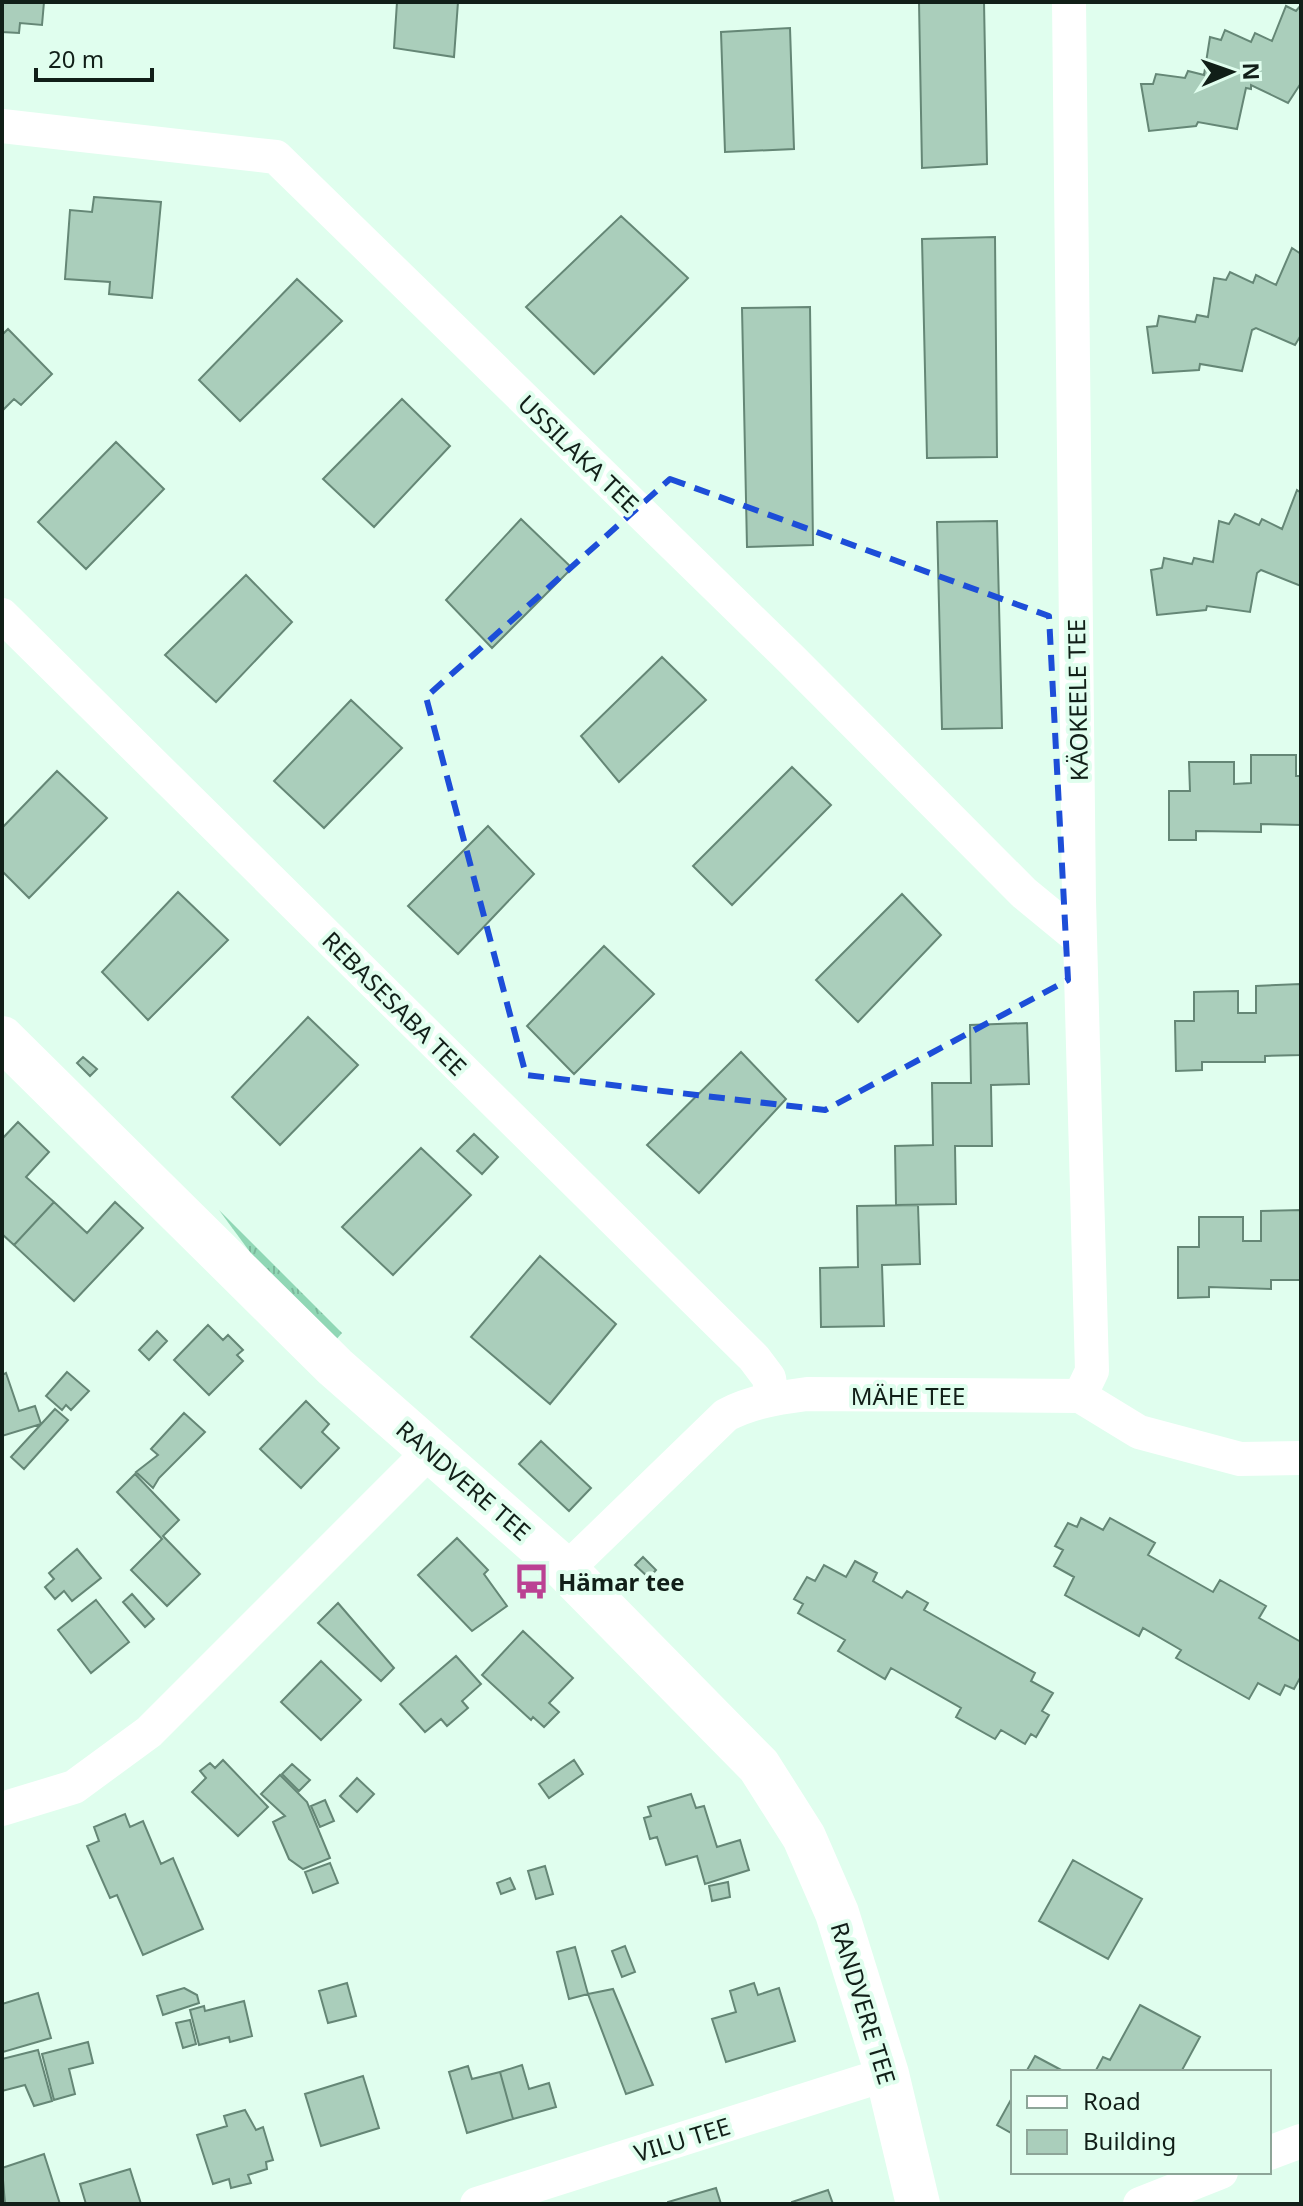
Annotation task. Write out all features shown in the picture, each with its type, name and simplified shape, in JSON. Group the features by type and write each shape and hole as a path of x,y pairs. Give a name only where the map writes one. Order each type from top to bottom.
{"main road":[{"name":"RANDVERE TEE","path":"2,1038 323,1356 566,1570 767,1778 804,1837 837,1913 887,2074 918,2204"}],"street":[{"name":"KÄOKEELE TEE","path":"1069,2 1080,939 1092,1371 1080,1396"},
{"name":"USSILAKA TEE","path":"2,126 276,157 792,660 1024,893 1080,939"},
{"name":"REBASESABA TEE","path":"2,615 754,1358 769,1378 772,1399"},
{"name":"MÄHE TEE","path":"566,1570 726,1415 748,1404 807,1394 1080,1396"},
{"path":"1080,1396 1139,1432 1240,1459 1301,1458"},
{"path":"2,1809 74,1787 149,1732 430,1451"},
{"name":"VILU TEE","path":"477,2204 887,2074"},
{"path":"1271,2152 1301,2141"},
{"path":"1140,2204 1216,2174"}],"highlighted area":[{"path":"670,479 1049,616 1068,980 825,1110 526,1075 426,697"}],"green space":[{"path":"219,1210 342,1333 334,1342 272,1282"}],"building":[{"path":"2,2 44,2 42,25 20,23 19,33 2,32"},
{"path":"397,2 458,2 454,57 394,48"},
{"path":"919,2 984,2 987,164 922,168"},
{"path":"1301,5 1301,83 1288,103 1251,85 1251,89 1246,88 1237,129 1198,122 1196,126 1149,131 1141,84 1153,84 1156,74 1185,78 1188,71 1204,75 1210,37 1221,40 1225,30 1251,42 1255,33 1272,41 1286,6 1296,11"},
{"path":"790,28 794,149 725,152 721,32"},
{"path":"94,197 161,202 152,298 109,294 110,282 65,279 70,210 92,212"},
{"path":"621,216 688,278 594,374 526,307"},
{"path":"995,237 997,457 927,458 922,239"},
{"path":"1292,248 1301,254 1301,335 1295,345 1256,328 1252,330 1242,371 1200,364 1199,370 1153,373 1147,327 1157,326 1159,316 1195,322 1197,315 1208,317 1214,278 1226,280 1230,272 1253,283 1256,275 1276,285"},
{"path":"297,279 342,321 240,421 199,380"},
{"path":"810,307 813,545 747,547 742,308"},
{"path":"8,329 52,374 21,405 14,399 2,411 2,335"},
{"path":"402,399 450,446 374,527 323,479"},
{"path":"116,442 164,489 86,569 38,522"},
{"path":"1297,490 1301,493 1301,586 1261,570 1257,573 1250,612 1207,606 1206,610 1157,615 1151,570 1162,568 1164,558 1192,564 1194,558 1213,562 1219,521 1229,524 1235,514 1259,525 1262,519 1282,529"},
{"path":"521,519 572,568 492,648 446,600"},
{"path":"997,521 1002,728 942,729 937,522"},
{"path":"246,575 292,622 216,702 165,655"},
{"path":"662,657 706,700 619,782 581,736"},
{"path":"351,700 402,748 324,828 274,781"},
{"path":"1251,755 1296,755 1296,776 1301,776 1301,825 1261,824 1261,832 1196,831 1196,840 1169,840 1169,791 1190,791 1189,762 1234,762 1234,784 1251,783"},
{"path":"792,767 831,805 732,905 693,866"},
{"path":"57,771 107,818 29,898 2,871 2,828"},
{"path":"488,826 534,874 458,954 408,906"},
{"path":"178,892 228,940 148,1020 102,972"},
{"path":"902,894 941,935 858,1022 816,980"},
{"path":"604,946 654,994 574,1074 527,1026"},
{"path":"1300,984 1301,1055 1265,1056 1265,1062 1202,1062 1202,1070 1176,1071 1175,1021 1194,1021 1194,992 1238,991 1238,1013 1256,1013 1256,986"},
{"path":"308,1017 358,1065 280,1145 232,1097"},
{"path":"1027,1023 1029,1084 991,1085 992,1146 955,1146 956,1204 896,1205 895,1146 933,1145 932,1083 971,1083 970,1025"},
{"path":"741,1052 786,1099 699,1193 647,1145"},
{"path":"83,1057 97,1069 90,1076 77,1063"},
{"path":"18,1122 49,1152 26,1177 54,1202 14,1245 2,1234 2,1139"},
{"path":"474,1134 498,1157 482,1174 457,1151"},
{"path":"421,1148 471,1195 393,1275 342,1227"},
{"path":"54,1202 87,1233 115,1202 143,1228 74,1301 14,1245"},
{"path":"918,1205 920,1264 882,1265 884,1326 821,1327 820,1268 858,1267 857,1206"},
{"path":"1301,1210 1301,1280 1271,1280 1271,1289 1209,1287 1209,1297 1178,1298 1178,1247 1199,1247 1199,1217 1243,1217 1243,1241 1261,1241 1261,1211"},
{"path":"540,1256 616,1324 550,1404 471,1337"},
{"path":"208,1325 223,1340 228,1335 243,1350 237,1355 243,1361 209,1395 174,1360"},
{"path":"157,1331 167,1341 149,1360 139,1350"},
{"path":"67,1372 89,1391 71,1410 66,1405 62,1410 46,1396"},
{"path":"6,1373 19,1411 35,1406 41,1424 2,1436 2,1375"},
{"path":"306,1401 329,1424 322,1432 339,1448 301,1488 260,1449"},
{"path":"55,1409 68,1420 24,1469 11,1457"},
{"path":"184,1413 205,1432 159,1478 153,1488 136,1472 158,1455 151,1449"},
{"path":"541,1441 591,1488 569,1511 519,1464"},
{"path":"135,1474 179,1520 163,1536 200,1574 167,1606 131,1570 162,1539 117,1492"},
{"path":"1081,1518 1103,1530 1110,1518 1155,1543 1148,1555 1213,1592 1220,1580 1266,1606 1259,1618 1301,1642 1301,1676 1294,1689 1285,1685 1280,1695 1258,1683 1249,1699 1176,1658 1181,1650 1143,1628 1139,1636 1065,1595 1074,1577 1054,1566 1063,1550 1055,1546 1068,1523 1077,1527"},
{"path":"457,1538 488,1570 484,1574 507,1606 472,1631 418,1575"},
{"path":"77,1549 101,1578 72,1601 64,1591 55,1599 45,1587 54,1579 49,1573"},
{"path":"643,1557 656,1570 649,1578 635,1565"},
{"path":"855,1561 877,1573 873,1581 902,1598 907,1591 928,1603 924,1610 1035,1673 1031,1681 1053,1693 1042,1711 1049,1715 1036,1737 1031,1734 1025,1744 1001,1730 995,1739 956,1717 961,1708 891,1668 885,1679 838,1651 845,1640 798,1613 803,1604 794,1599 807,1577 815,1581 824,1565 846,1577"},
{"path":"132,1594 154,1619 145,1627 123,1602"},
{"path":"96,1600 129,1642 91,1673 58,1630"},
{"path":"338,1603 394,1668 381,1681 318,1623"},
{"path":"523,1631 573,1678 549,1703 559,1712 544,1727 533,1717 531,1720 482,1675"},
{"path":"456,1656 481,1684 462,1701 468,1708 447,1726 441,1719 425,1732 400,1704"},
{"path":"321,1661 361,1700 321,1740 281,1702"},
{"path":"223,1760 268,1807 238,1836 192,1792 206,1778 200,1771 210,1763 215,1768"},
{"path":"574,1760 583,1774 549,1798 539,1784"},
{"path":"292,1764 310,1780 299,1791 282,1774"},
{"path":"280,1775 307,1802 330,1858 303,1869 289,1859 273,1822 285,1816 261,1794"},
{"path":"357,1778 374,1794 357,1812 340,1796"},
{"path":"691,1794 696,1808 704,1806 717,1847 740,1840 749,1870 705,1884 697,1856 666,1865 657,1837 650,1839 644,1818 651,1816 648,1807"},
{"path":"325,1800 334,1821 320,1827 311,1806"},
{"path":"125,1814 130,1827 143,1821 161,1864 173,1858 203,1929 143,1955 117,1895 110,1898 87,1846 99,1841 94,1827"},
{"path":"1073,1860 1142,1899 1108,1959 1039,1921"},
{"path":"330,1863 338,1883 313,1893 305,1872"},
{"path":"545,1866 553,1894 536,1899 528,1871"},
{"path":"510,1878 515,1889 501,1894 497,1883"},
{"path":"728,1882 730,1897 712,1901 709,1886"},
{"path":"625,1946 635,1972 622,1977 612,1951"},
{"path":"575,1947 588,1994 569,1999 557,1952"},
{"path":"347,1983 356,2016 328,2023 319,1991"},
{"path":"754,1983 758,1995 779,1988 795,2041 726,2062 712,2019 736,2012 730,1991"},
{"path":"184,1988 197,1995 199,2003 163,2015 157,1996"},
{"path":"613,1989 653,2085 626,2094 588,1994"},
{"path":"38,1993 51,2038 3,2052 2,2004"},
{"path":"244,2001 252,2036 230,2042 229,2037 199,2045 190,2010 204,2006 205,2011"},
{"path":"1140,2005 1200,2037 1182,2070 1096,2070 1103,2057 1110,2060"},
{"path":"190,2020 196,2044 183,2048 176,2023"},
{"path":"88,2042 93,2063 69,2069 75,2094 54,2100 42,2054"},
{"path":"38,2050 52,2101 34,2106 25,2085 2,2091 2,2059"},
{"path":"1035,2056 1061,2070 1027,2070"},
{"path":"522,2065 529,2089 549,2083 556,2107 513,2119 500,2072"},
{"path":"468,2066 472,2079 500,2072 513,2119 467,2133 449,2072"},
{"path":"363,2076 379,2128 321,2146 305,2094"},
{"path":"1011,2100 1011,2133 997,2125"},
{"path":"245,2110 256,2130 263,2127 273,2160 266,2162 267,2169 248,2175 251,2183 231,2188 229,2179 213,2184 197,2135 227,2126 224,2116"},
{"path":"44,2154 60,2204 5,2204 2,2168"},
{"path":"130,2169 141,2204 86,2204 80,2184"},
{"path":"716,2188 721,2204 668,2204 668,2202"},
{"path":"828,2190 833,2204 792,2204 792,2202"}],"place":[{"name":"Hämar tee","path":"532,1581"}]}
